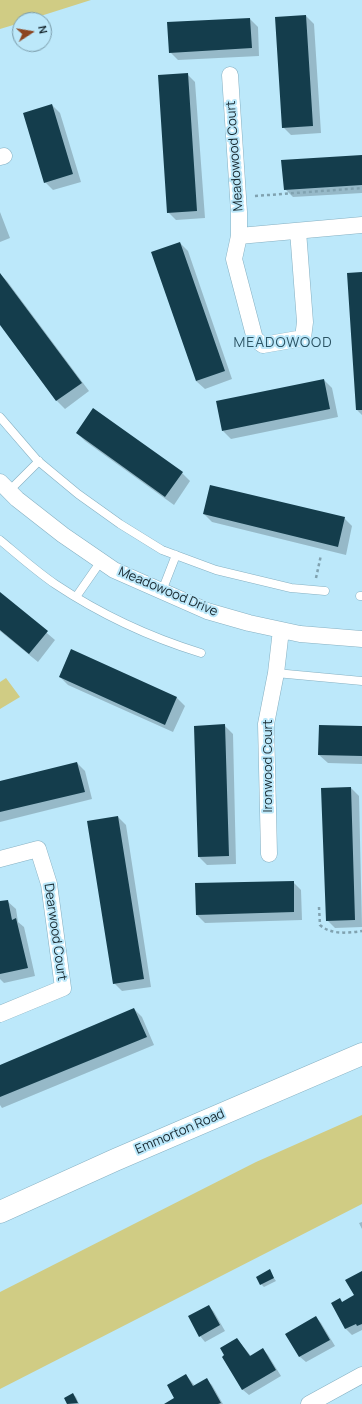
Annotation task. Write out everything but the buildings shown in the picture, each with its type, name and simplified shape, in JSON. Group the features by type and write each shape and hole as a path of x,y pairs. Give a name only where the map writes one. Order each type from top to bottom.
{"main road":[{"name":"Emmorton Road","path":"0,1212 122,1157 362,1054"}],"street":[{"name":"Meadowood Court","path":"230,76 239,236 234,259 255,339 263,345 303,338 305,322 298,230"},
{"path":"239,236 362,225"},
{"name":"Meadowood Drive","path":"4,487 63,535 114,570 162,591 207,610 249,623 300,634 362,639"},
{"name":"Ironwood Court","path":"270,854 266,724 276,673 281,630"},
{"name":"Dearwood Court","path":"0,859 38,849 49,884 63,988 0,1014"},
{"path":"309,1404 362,1375"}],"lane":[{"path":"0,417 39,462 78,494 120,524 162,550 216,570 291,588 325,591"},
{"path":"4,487 39,462"},
{"path":"0,540 37,571 76,597 112,618 146,634 201,653"},
{"path":"162,591 176,555"},
{"path":"76,597 101,561"},
{"path":"276,673 362,680"}],"path":[{"path":"238,197 362,188"},
{"path":"318,562 320,555"},
{"path":"319,907 320,925 326,930 345,933 362,931"}],"shaded area":[{"path":"0,0 91,0 52,12 12,12 12,25 0,29"},
{"path":"6,678 20,697 0,709 0,682"},
{"path":"362,1115 362,1204 0,1389 0,1292 256,1162"}],"district":[{"name":"MEADOWOOD","path":"283,343"}]}
